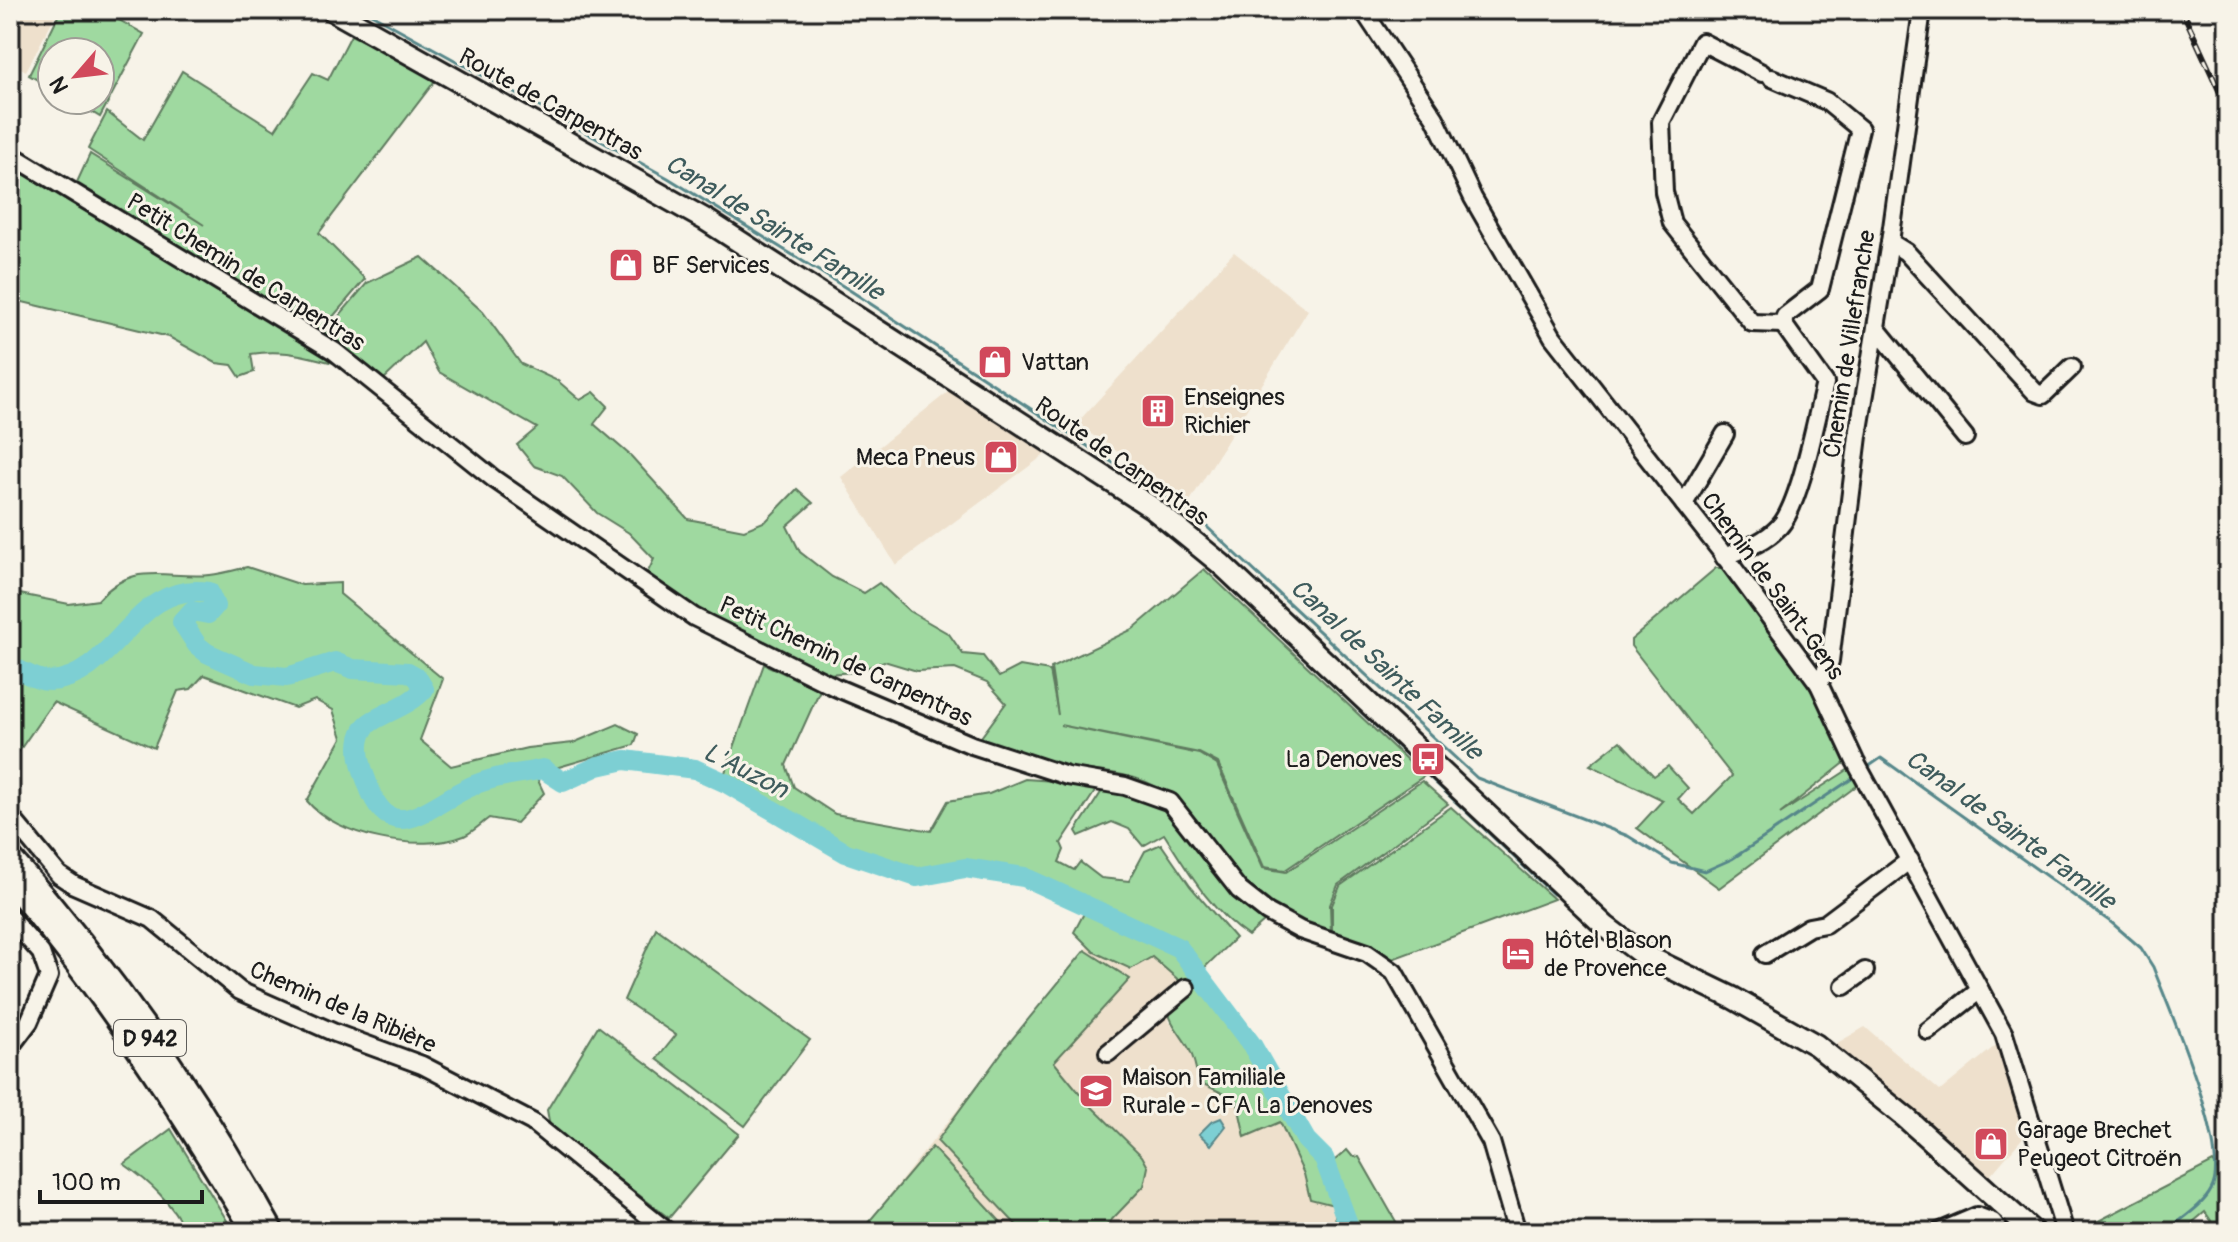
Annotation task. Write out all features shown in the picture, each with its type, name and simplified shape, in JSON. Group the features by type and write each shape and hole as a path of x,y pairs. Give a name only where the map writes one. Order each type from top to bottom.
{"highway":[{"name":"D 942","path":"10,858 139,1022 213,1130 272,1232"},
{"name":"D 942","path":"10,881 126,1032 198,1138 255,1232"}],"main road":[{"name":"Route de Carpentras","path":"332,10 706,220 1151,507 1221,564 1605,926 1642,954 1733,998 1816,1045 1906,1118 2033,1232"}],"street":[{"name":"Chemin de Saint-Gens","path":"1363,10 1435,118 1473,198 1553,337 1819,684 1855,761 2004,1034 2065,1232"},
{"name":"Chemin de Villefranche","path":"1819,684 1830,661 1858,436 1890,242 1922,10"},
{"path":"1724,557 1764,540 1783,524 1797,492 1825,383 1783,324 1785,316 1820,289 1860,129 1826,101 1702,42 1661,122 1664,192 1672,223 1752,323 1783,324"},
{"name":"Petit Chemin de Carpentras","path":"10,154 334,351 494,479 694,617 835,687 972,745 1067,776 1125,786 1170,802 1239,890 1267,912 1300,930 1367,953 1394,972 1491,1142 1517,1232"},
{"path":"1890,242 1906,252 2035,392 2043,395 2072,367"},
{"path":"1876,328 1965,437"},
{"path":"1684,504 1725,434"},
{"name":"Chemin de la Ribière","path":"10,816 59,875 74,885 152,919 240,991 335,1033 422,1065 532,1122 668,1232"},
{"path":"1765,954 1809,927 1825,924 1910,860"},
{"path":"10,918 41,953 49,976 29,1022 10,1047"},
{"path":"1844,986 1865,971"},
{"path":"1108,1053 1186,988"},
{"path":"1928,1031 1980,990"},
{"path":"1939,1232 1977,1216 1993,1222 2000,1232"}],"shaded area":[{"path":"10,10 58,10 44,36 36,36 36,52 26,71 10,62"},
{"path":"1234,252 1308,310 1190,501 1076,424"},
{"path":"953,388 1051,450 896,565 841,477"},
{"name":"Maison Familiale Rurale - CFA La Denoves","path":"1088,946 1151,957 1182,984 1169,1021 1189,1048 1199,1082 1238,1101 1245,1137 1279,1122 1303,1174 1310,1199 1334,1205 1337,1232 861,1231"},
{"path":"1865,1027 1940,1091 2000,1042 2026,1134 1989,1177 1832,1046"}],"green space":[{"path":"61,10 101,10 144,34 116,87 116,36 48,36"},
{"path":"351,35 437,78 319,233 365,279 319,333 343,365 298,355 264,352 251,354 254,372 240,377 232,365 216,363 169,337 10,299 10,163 73,191 90,154 204,225 88,149 105,116 112,116 143,140 182,71 275,130 313,73 328,80"},
{"path":"36,61 36,79 29,75"},
{"path":"422,257 483,312 521,364 558,381 580,400 594,392 608,406 594,424 631,456 688,519 744,530 766,521 797,489 813,503 787,526 800,552 832,577 864,593 879,583 909,611 949,634 963,654 983,656 999,677 1020,666 1050,671 1058,715 1051,668 1133,629 1204,569 1424,776 1285,870 1264,867 1218,763 1199,753 1060,725 1199,754 1217,765 1263,868 1286,872 1422,781 1448,804 1338,885 1330,905 1331,933 1301,924 1255,893 1183,808 1149,783 1119,774 1042,764 979,740 1006,703 987,682 955,669 917,671 884,661 856,672 827,674 738,636 645,578 654,559 629,533 597,513 562,476 534,466 517,445 537,428 439,372 423,342 382,381 322,336 367,283"},
{"path":"247,567 302,585 340,583 340,594 443,679 420,740 451,766 527,748 573,743 618,724 638,734 634,745 535,774 544,793 516,823 489,818 464,836 426,843 404,842 358,832 320,814 307,801 342,738 333,710 315,700 295,708 204,675 191,689 178,691 154,748 53,702 10,764 10,592 69,604 98,600 124,580 137,576 210,575"},
{"path":"1716,568 1722,568 1812,690 1847,761 1780,814 1849,769 1862,782 1719,888 1637,828 1663,800 1590,765 1620,741 1654,776 1668,766 1688,788 1678,799 1694,814 1732,776 1631,646 1631,640"},
{"path":"764,664 820,690 786,765 794,787 835,814 931,831 948,801 989,794 1025,779 1100,784 1061,843 1064,850 1059,862 1074,870 1080,862 1101,878 1129,881 1145,851 1161,844 1190,886 1235,938 1202,970 1251,1037 1305,1137 1319,1146 1326,1159 1335,1160 1347,1150 1352,1156 1359,1157 1402,1232 1337,1232 1334,1205 1310,1199 1304,1174 1280,1122 1245,1137 1237,1100 1199,1082 1191,1053 1172,1021 1169,1009 1182,983 1152,957 1131,969 1094,952 1074,932 1090,902 1026,872 965,863 918,871 848,847 723,778"},
{"path":"1106,785 1150,799 1166,812 1229,888 1265,921 1248,936 1222,915 1201,890 1164,834 1143,846 1129,829 1112,822 1079,836 1076,831"},
{"path":"1451,807 1554,899 1390,960 1364,943 1332,933 1332,905 1340,886"},
{"path":"656,928 810,1040 745,1126 657,1059 676,1035 624,1000"},
{"path":"1085,950 1130,979 1054,1062 1086,1101 1142,1156 1148,1167 1144,1186 1100,1232 1023,1232 937,1141 1008,1044"},
{"path":"598,1026 739,1134 669,1218 550,1127 547,1110"},
{"path":"171,1129 234,1232 186,1232 160,1194 124,1164"},
{"path":"932,1147 1010,1232 861,1231"},
{"path":"2213,1162 2228,1184 2228,1232 2219,1232 2205,1212 2181,1232 2077,1232"}],"water":[{"path":"1221,1118 1226,1126 1211,1145 1199,1134 1211,1122"}],"waterway":[{"name":"Canal de Sainte Famille","path":"364,10 668,178 851,291 1156,491"},
{"name":"Canal de Sainte Famille","path":"1167,498 1206,526 1477,778 1628,836 1672,863 1705,871 1732,859 1856,776"},
{"path":"1146,517 1173,537"},
{"path":"1205,564 1553,894"},
{"name":"L'Auzon","path":"10,666 45,681 73,676 92,664 161,600 183,592 209,592 215,606 208,614 192,611 182,622 197,645 207,653 254,674 287,677 335,662 353,669 408,672 417,677 424,689 368,724 359,742 367,782 376,803 387,815 399,819 412,817 489,780 543,769 563,782 598,766 625,760 695,769 728,784 846,853 917,877 965,868 1024,877 1179,948 1252,1045 1306,1140 1324,1158 1351,1232"},
{"name":"Canal de Sainte Famille","path":"1865,769 1881,758 2112,923 2141,948 2153,967 2184,1046 2207,1114 2213,1145 2215,1172 2211,1190 2197,1207 2166,1232"}],"railway":[{"path":"2182,10 2228,110"}],"place":[{"name":"BF Services","path":"626,265"},
{"name":"Vattan","path":"995,362"},
{"name":"Enseignes Richier","path":"1158,411"},
{"name":"Meca Pneus","path":"1001,457"},
{"name":"La Denoves","path":"1428,759"},
{"name":"Hôtel Blason de Provence","path":"1518,954"},
{"name":"Maison Familiale Rurale - CFA La Denoves","path":"1096,1091"},
{"name":"Garage Brechet Peugeot Citroën","path":"1991,1144"}]}
